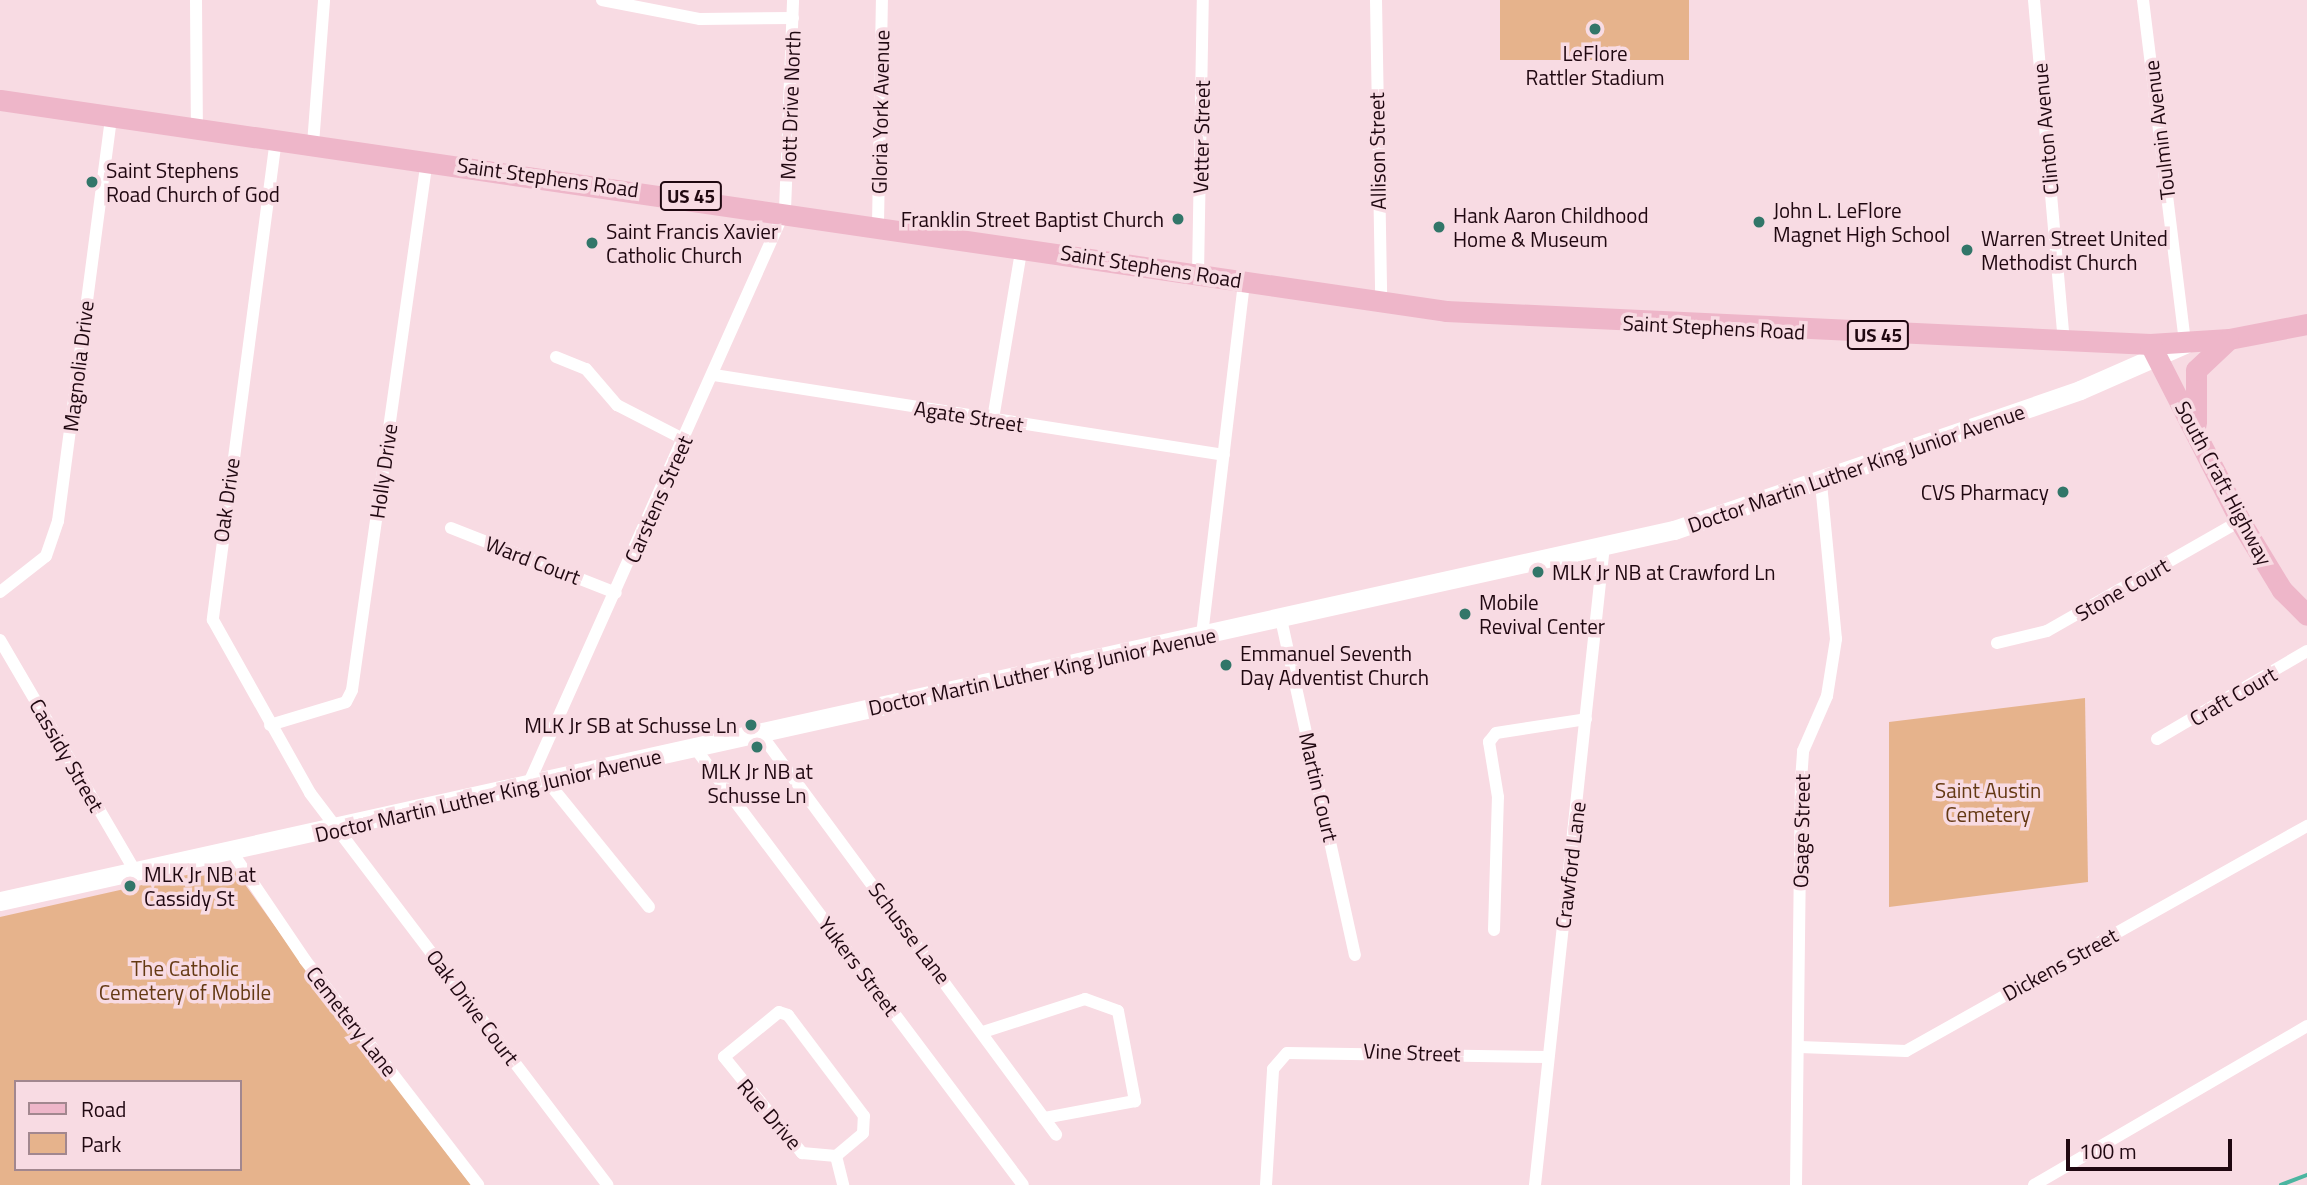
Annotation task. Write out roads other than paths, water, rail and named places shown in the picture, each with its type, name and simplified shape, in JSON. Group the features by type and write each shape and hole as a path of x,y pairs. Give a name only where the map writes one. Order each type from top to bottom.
{"main road":[{"name":"Saint Stephens Road","path":"0,100 785,210 1381,301 1716,328 2064,342 2153,353 2185,344 2229,339 2307,324"},
{"path":"2199,438 2196,370 2229,339"},
{"name":"South Craft Highway","path":"2153,353 2240,521 2283,590 2307,615"},
{"name":"Doctor Martin Luther King Junior Avenue","path":"0,901 337,830 760,733 1604,546 1821,484 2153,353"}],"street":[{"path":"196,0 197,128"},
{"path":"313,144 324,0"},
{"path":"602,0 629,2 700,19 793,18"},
{"name":"Mott Drive North","path":"785,210 793,0"},
{"name":"Gloria York Avenue","path":"878,224 882,0"},
{"name":"Vetter Street","path":"1198,274 1203,0"},
{"name":"Allison Street","path":"1376,0 1381,301"},
{"name":"Clinton Avenue","path":"2034,0 2064,342"},
{"name":"Toulmin Avenue","path":"2143,0 2185,344"},
{"name":"Magnolia Drive","path":"0,592 46,556 58,521 111,116"},
{"name":"Oak Drive","path":"276,139 211,605 217,629 270,725 337,830"},
{"name":"Holly Drive","path":"270,725 346,702 352,690 427,160"},
{"name":"Carstens Street","path":"537,783 616,593 785,210"},
{"path":"993,419 1022,246"},
{"path":"1202,635 1244,281"},
{"path":"556,358 586,369 617,405 685,440"},
{"name":"Agate Street","path":"714,375 1224,455"},
{"name":"Osage Street","path":"1796,1185 1803,751 1827,696 1836,639 1821,484"},
{"name":"Stone Court","path":"1997,643 2047,631 2240,521"},
{"name":"Ward Court","path":"451,528 616,593"},
{"name":"Crawford Lane","path":"1535,1185 1604,546"},
{"name":"Martin Court","path":"1281,619 1355,956"},
{"name":"Cassidy Street","path":"0,640 135,871"},
{"name":"Craft Court","path":"2157,739 2307,651"},
{"path":"1494,930 1498,797 1489,742 1496,733 1586,719"},
{"name":"Schusse Lane","path":"760,733 983,1032 1056,1135"},
{"name":"Yukers Street","path":"695,748 1023,1185"},
{"path":"537,783 649,907"},
{"name":"Dickens Street","path":"1800,1047 1906,1051 2307,825"},
{"name":"Oak Drive Court","path":"337,830 608,1185"},
{"name":"Cemetery Lane","path":"232,852 305,960 478,1185"},
{"path":"983,1032 1085,999 1118,1011 1135,1101 1044,1118"},
{"name":"Rue Drive","path":"779,1012 788,1015 864,1116 863,1133 836,1156 802,1153 724,1057 779,1012"},
{"path":"2034,1185 2307,1026"},
{"name":"Vine Street","path":"1266,1185 1278,1059 1370,1050 1548,1058"},
{"path":"836,1156 843,1185"}],"waterway":[{"path":"2281,1185 2307,1175"}],"place":[{"name":"LeFlore Rattler Stadium","path":"1595,29"},
{"name":"Saint Stephens Road Church of God","path":"92,182"},
{"name":"Franklin Street Baptist Church","path":"1178,219"},
{"name":"John L. LeFlore Magnet High School","path":"1759,222"},
{"name":"Hank Aaron Childhood Home & Museum","path":"1439,227"},
{"name":"Saint Francis Xavier Catholic Church","path":"592,243"},
{"name":"Warren Street United Methodist Church","path":"1967,250"},
{"name":"CVS Pharmacy","path":"2063,492"},
{"name":"MLK Jr NB at Crawford Ln","path":"1538,572"},
{"name":"Mobile Revival Center","path":"1465,614"},
{"name":"Emmanuel Seventh Day Adventist Church","path":"1226,665"},
{"name":"MLK Jr SB at Schusse Ln","path":"751,725"},
{"name":"MLK Jr NB at Schusse Ln","path":"757,747"},
{"name":"MLK Jr NB at Cassidy St","path":"130,886"}],"park label":[{"name":"Saint Austin Cemetery","path":"1988,802"},
{"name":"The Catholic Cemetery of Mobile","path":"185,980"}]}
